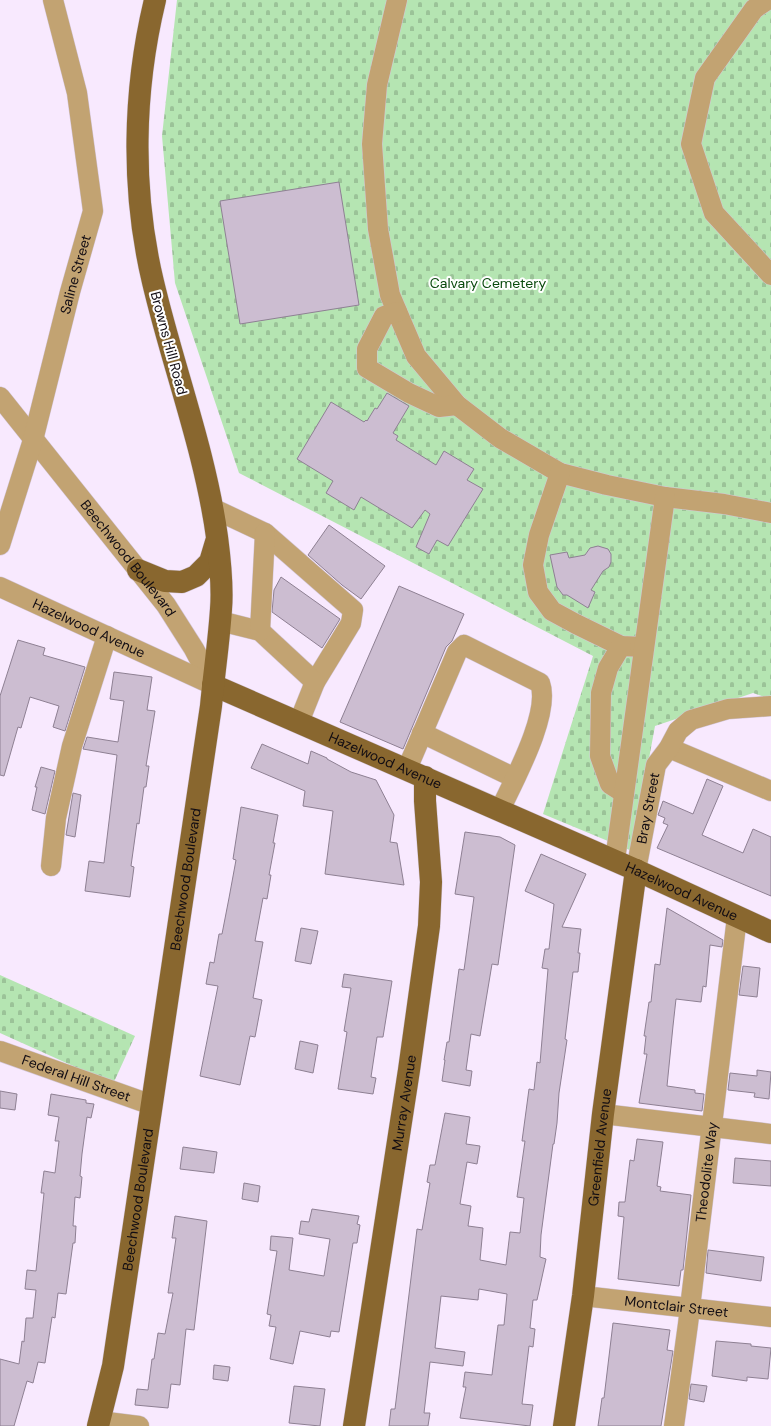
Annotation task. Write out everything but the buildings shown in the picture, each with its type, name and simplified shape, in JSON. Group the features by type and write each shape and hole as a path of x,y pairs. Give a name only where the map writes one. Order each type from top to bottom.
{"main road":[{"name":"Browns Hill Road","path":"155,0 149,26 140,88 137,152 142,224 152,281 200,451 217,539 221,577 220,621 212,685"},
{"path":"138,570 165,581 182,582 196,576 210,562 217,539"},
{"name":"Hazelwood Avenue","path":"212,685 615,860 771,932"},
{"name":"Beechwood Boulevard","path":"98,1423 113,1366 212,685"},
{"name":"Murray Avenue","path":"354,1426 409,1070 429,926 431,882 425,802 416,773"},
{"name":"Greenfield Avenue","path":"564,1426 583,1296 604,1114 636,870"}],"street":[{"name":"Saline Street","path":"0,545 33,440 70,292 93,211 77,93 53,0"},
{"path":"397,0 377,85 372,144 378,229 390,295 416,356 457,405 500,438 560,473 607,485 665,497 724,504 771,513"},
{"path":"767,0 754,9 705,78 691,144 714,213 771,275"},
{"path":"397,312 384,316 367,349 367,368 409,393 439,407 457,405"},
{"name":"Beechwood Boulevard","path":"0,397 166,605 194,649 212,685"},
{"path":"560,473 539,535 533,565 538,592 552,611 621,646 644,647"},
{"path":"615,860 665,497"},
{"path":"212,508 265,533 354,610 351,623 315,682 299,722"},
{"path":"260,631 265,533"},
{"name":"Hazelwood Avenue","path":"0,587 212,685"},
{"path":"220,621 260,631 315,682"},
{"path":"51,866 56,818 72,746 107,636"},
{"path":"416,773 422,733 457,652 464,646 540,683 543,691 542,707 532,739 500,810"},
{"path":"621,646 608,668 601,693 600,756 610,784 624,793"},
{"name":"Bray Street","path":"636,870 656,765 669,748 678,731 691,720 728,709 771,706"},
{"path":"422,733 515,778"},
{"path":"669,748 771,791"},
{"name":"Theodolite Way","path":"674,1426 688,1324 737,917"},
{"name":"Federal Hill Street","path":"0,1051 152,1105"},
{"path":"604,1114 771,1134"},
{"name":"Montclair Street","path":"583,1296 771,1317"},
{"path":"98,1423 140,1426"}],"green space":[{"name":"Calvary Cemetery","path":"177,0 771,0 771,699 753,693 655,726 632,851 543,814 593,656 239,473 175,283 162,136"},
{"path":"0,975 135,1036 113,1084 0,1033"}]}
